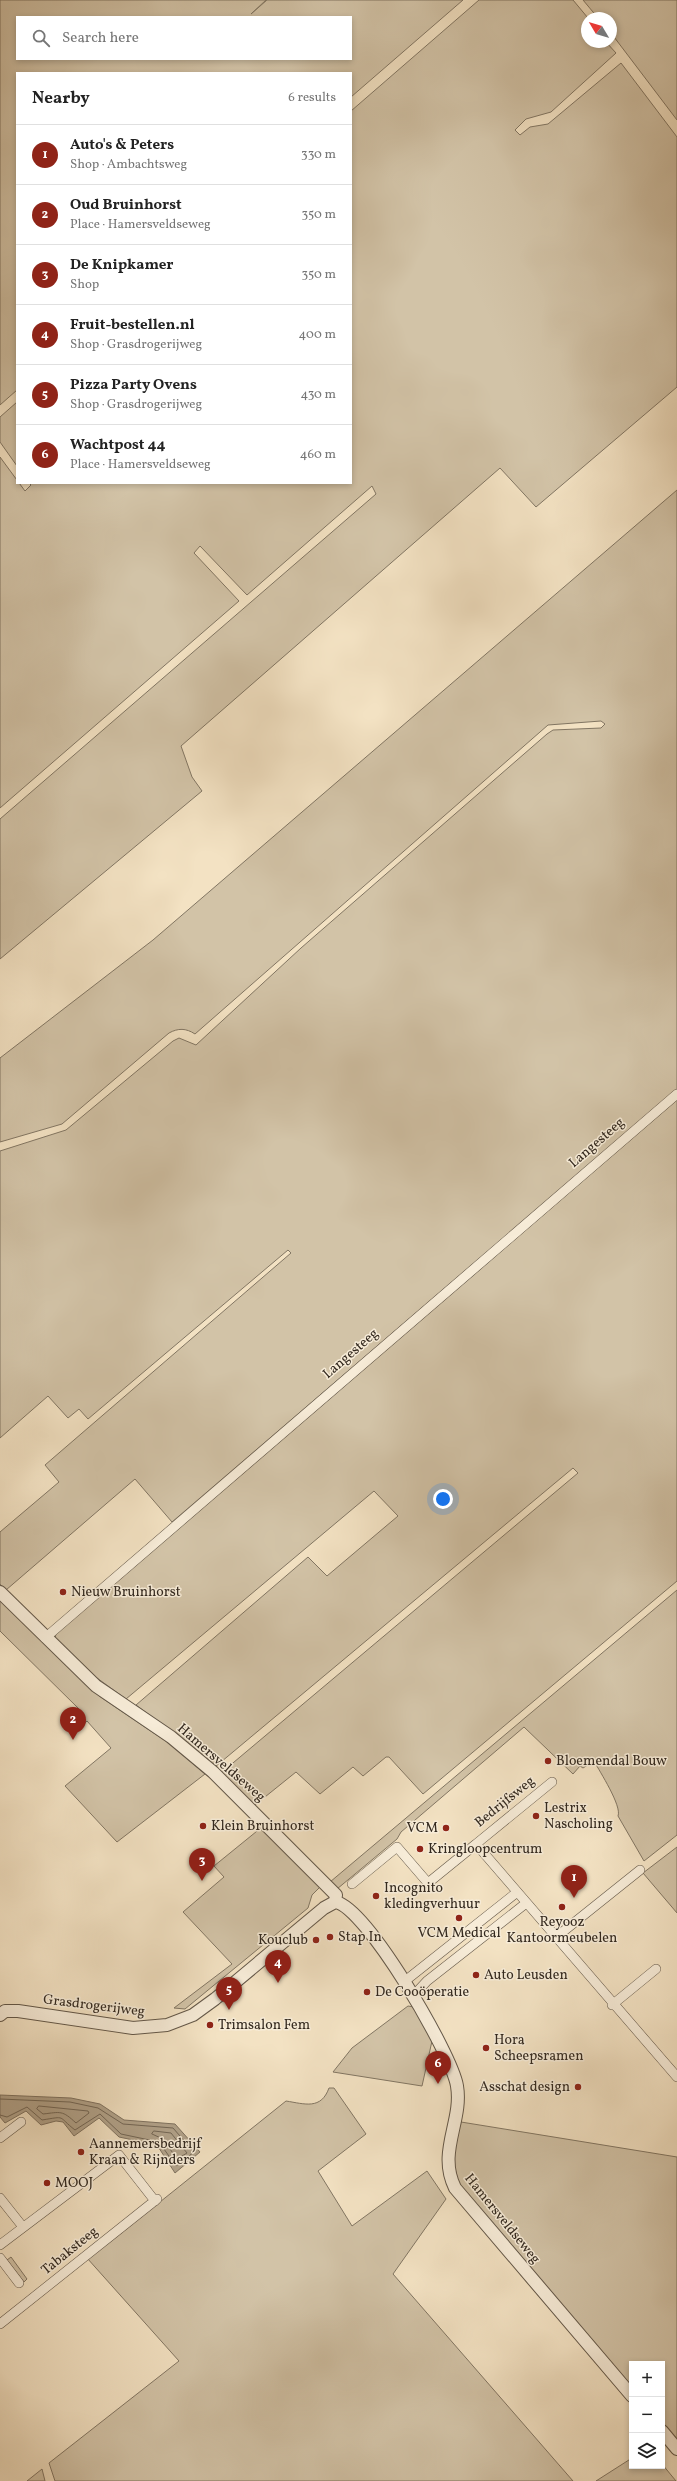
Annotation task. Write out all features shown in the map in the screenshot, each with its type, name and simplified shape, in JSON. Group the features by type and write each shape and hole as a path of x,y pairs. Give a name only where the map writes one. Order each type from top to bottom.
{"street":[{"name":"Langesteeg","path":"45,1638 677,1094"},
{"name":"Hamersveldseweg","path":"0,1592 45,1638 105,1692 171,1737 213,1772 336,1895 335,1902 340,1902 348,1908 373,1937 405,1981 436,2033 457,2086 448,2161 450,2178 455,2188 629,2392"},
{"name":"Bedrijfsweg","path":"352,1884 397,1847 428,1882 552,1782"},
{"name":"Bedrijfsweg","path":"476,1844 516,1894 612,2005 677,2077"},
{"path":"555,1938 640,1870"},
{"path":"405,1981 516,1894"},
{"name":"Grasdrogerijweg","path":"1,2014 18,2010 146,2029 172,2024 192,2015 215,1999 324,1908 335,1902"},
{"path":"414,1995 427,1981 525,1904"},
{"path":"612,2005 656,1969"},
{"path":"0,2138 21,2122"},
{"name":"Tabaksteeg","path":"0,2324 156,2200 119,2155 22,2227"},
{"path":"0,2198 22,2227 0,2244"},
{"path":"0,2258 19,2283"},
{"path":"664,2433 677,2449"}],"shaded area":[{"path":"0,0 266,0 251,14 267,0 463,0 352,96 352,72 16,72 16,391 0,405"},
{"path":"479,0 573,0 583,12 581,12 581,48 611,48 616,53 551,112 526,119 515,130 520,135 530,127 548,124 621,63 677,137 677,387 536,507 500,468 181,746 192,777 202,791 0,959 0,819 376,494 372,486 247,595 200,546 194,553 239,601 0,808 0,457 16,479 16,484 20,484 25,491 31,485 30,484 352,484 352,110"},
{"path":"583,0 677,0 677,120 617,41 617,12 593,12"},
{"path":"16,403 16,465 0,442 0,417"},
{"path":"677,490 677,1089 172,1522 135,1479 6,1590 0,1584 0,1532 59,1482 45,1465 291,1253 288,1250 88,1419 79,1409 68,1418 48,1396 0,1438 0,1151 66,1130 173,1041 179,1038 196,1045 301,948 547,734 553,730 601,728 605,724 601,721 548,725 195,1034 182,1029 169,1033 62,1124 0,1142 0,1058 153,940"},
{"path":"677,1100 677,1581 423,1794 389,1757 386,1757 363,1776 353,1767 320,1794 296,1772 255,1805 221,1773 578,1473 573,1468 215,1767 200,1753 136,1705 308,1557 327,1576 398,1516 374,1491 126,1699 97,1678 55,1639 56,1634"},
{"path":"677,1590 677,1835 644,1861 618,1816 617,1805 614,1797 594,1761 583,1768 580,1766 573,1774 524,1727 401,1832 397,1839 337,1889 330,1882"},
{"path":"0,1598 99,1696 170,1744 205,1774 117,1842 65,1786 111,1748 87,1721 73,1733 64,1724 79,1709 0,1631"},
{"path":"262,1827 321,1886 312,1895 308,1908 185,2009 174,2008 232,1964 183,1912 224,1877 214,1866"},
{"path":"677,1847 677,1913 643,1873"},
{"path":"408,2006 414,2007 432,2041 422,2086 333,2072 352,2048"},
{"path":"329,2088 334,2088 366,2134 318,2171 352,2226 427,2171 446,2199 393,2274 573,2481 55,2481 49,2463 179,2361 87,2258 110,2242 286,2101 306,2104 317,2103 326,2095"},
{"path":"458,2117 461,2122 677,2157 677,2441 665,2427 665,2361 629,2361 629,2385 459,2186 452,2155"},
{"path":"11,2257 27,2279 24,2282 7,2260"},
{"path":"629,2460 629,2469 665,2469 665,2468 676,2481 596,2481"},
{"path":"42,2469 45,2481 27,2481"}],"water":[{"path":"0,2095 71,2098 100,2104 124,2120 175,2124 200,2152 175,2173 157,2145 119,2137 99,2118 74,2136 63,2122 56,2121 41,2125 26,2111 5,2123 0,2117"}],"place":[{"name":"Nieuw Bruinhorst","path":"63,1592"},
{"name":"Oud Bruinhorst","path":"73,1740"},
{"name":"Bloemendal Bouw","path":"548,1761"},
{"name":"Lestrix Nascholing","path":"536,1816"},
{"name":"Klein Bruinhorst","path":"203,1826"},
{"name":"VCM","path":"446,1828"},
{"name":"Kringloopcentrum","path":"420,1849"},
{"name":"De Knipkamer","path":"202,1881"},
{"name":"Incognito kledingverhuur","path":"376,1896"},
{"name":"Auto's & Peters","path":"574,1898"},
{"name":"Reyooz Kantoormeubelen","path":"562,1907"},
{"name":"VCM Medical","path":"459,1918"},
{"name":"Stap In","path":"330,1937"},
{"name":"Kouclub","path":"316,1940"},
{"name":"Auto Leusden","path":"476,1975"},
{"name":"Fruit-bestellen.nl","path":"278,1983"},
{"name":"De Cooöperatie","path":"367,1992"},
{"name":"Pizza Party Ovens","path":"229,2010"},
{"name":"Trimsalon Fem","path":"210,2025"},
{"name":"Hora Scheepsramen","path":"486,2048"},
{"name":"Wachtpost 44","path":"438,2084"},
{"name":"Asschat design","path":"578,2087"},
{"name":"Aannemersbedrijf Kraan & Rijnders","path":"81,2152"},
{"name":"MOOJ","path":"47,2183"}]}
